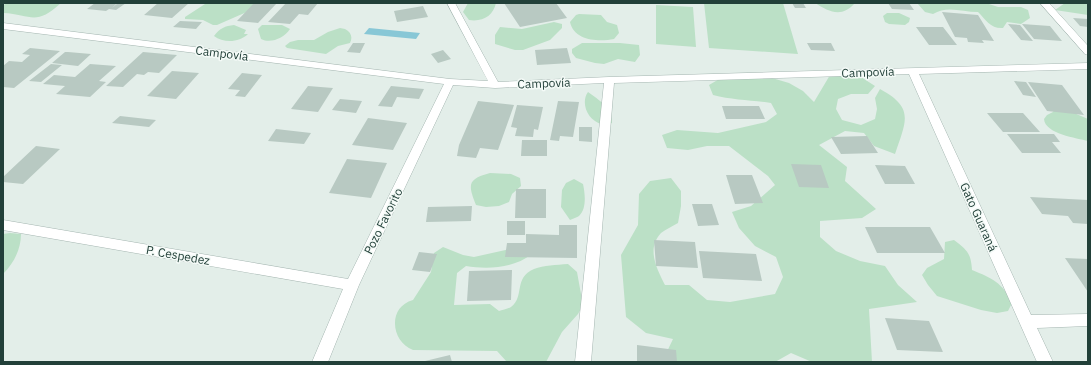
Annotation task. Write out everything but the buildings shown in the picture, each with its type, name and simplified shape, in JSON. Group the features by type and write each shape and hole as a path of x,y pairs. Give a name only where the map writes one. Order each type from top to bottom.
{"street":[{"path":"451,3 495,85"},
{"path":"1044,3 1088,52"},
{"name":"Campovía","path":"3,26 450,82 495,85 609,80 1088,66"},
{"name":"Gato Guaraná","path":"913,71 1045,362"},
{"path":"583,362 609,80"},
{"name":"Pozo Favorito","path":"320,362 352,285 450,82"},
{"name":"P. Cespedez","path":"3,225 352,285"},
{"path":"1027,322 1088,320"}],"green space":[{"path":"8,3 61,3 45,15 33,17 3,13 3,5"},
{"path":"256,3 249,11 217,25 213,25 203,20 185,19 185,17 205,4"},
{"path":"468,3 496,3 495,8 487,17 479,20 469,20 463,12"},
{"path":"704,3 783,3 798,54 709,48"},
{"path":"815,3 855,3 845,11 835,12 825,9"},
{"path":"917,3 986,3 998,7 1021,7 1028,10 1030,18 1021,24 1007,22 1003,28 999,28 989,23 978,12 949,9 938,11 933,14 925,12"},
{"path":"1065,3 1088,3 1088,15 1055,10"},
{"path":"656,5 693,7 696,47 656,44"},
{"path":"887,13 899,13 910,18 909,22 905,25 889,24 885,22 883,16"},
{"path":"576,15 601,15 607,22 617,25 619,33 614,39 608,40 595,40 582,37 572,28 570,22"},
{"path":"554,22 562,24 562,28 550,40 523,50 515,50 495,44 495,35 500,27 522,29"},
{"path":"234,25 246,30 244,34 248,34 240,39 231,41 222,40 214,36 223,28"},
{"path":"262,25 282,25 290,29 281,37 269,41 261,39 258,29"},
{"path":"340,28 347,30 350,33 350,43 338,46 326,54 287,48 285,46 290,42 298,40 314,40 328,32"},
{"path":"582,43 620,43 639,45 640,55 635,62 618,59 604,64 595,63 576,58 572,53 572,49"},
{"path":"843,72 861,77 875,86 868,94 851,94 838,99 836,109 842,120 861,125 875,119 877,109 875,98 880,89 899,103 905,116 904,124 895,154 874,146 864,133 845,131 819,145 847,167 845,181 876,209 862,218 820,221 820,237 836,251 860,261 885,266 898,285 917,302 869,309 872,362 812,362 791,353 775,362 662,362 673,339 646,333 626,317 621,255 638,225 639,194 650,181 671,178 681,191 681,206 678,223 661,233 654,246 654,259 665,285 689,285 707,300 730,302 775,294 783,277 776,257 755,246 739,228 732,212 751,206 775,185 768,176 729,146 707,146 688,150 667,148 662,135 677,130 718,133 766,122 777,114 771,103 713,95 709,85 721,78 772,78 789,83 803,91 814,102 830,75"},
{"path":"588,92 604,105 610,113 612,123 602,124 597,122 589,115 585,106"},
{"path":"1054,110 1067,110 1088,119 1088,141 1055,132 1050,128 1044,119"},
{"path":"490,173 511,174 520,178 521,186 512,194 509,202 499,206 486,207 476,205 471,184 473,180"},
{"path":"574,179 583,184 585,201 582,213 570,220 561,207 562,190 566,183"},
{"path":"3,234 21,234 21,240 16,256 3,274"},
{"path":"954,240 968,252 972,270 996,282 1009,296 1012,303 1008,311 997,313 981,310 937,296 928,285 922,275 927,268 944,259 945,242"},
{"path":"443,247 463,255 474,257 510,249 536,250 521,261 512,264 484,268 466,266 457,273 454,305 490,304 499,311 510,308 515,303 518,298 521,282 528,273 534,269 546,266 568,264 577,272 583,305 578,314 562,332 546,362 507,362 497,351 413,350 400,340 396,333 395,325 399,310 405,304 413,300 431,272 434,253"}],"water":[{"path":"369,28 420,33 416,39 364,34"}]}
